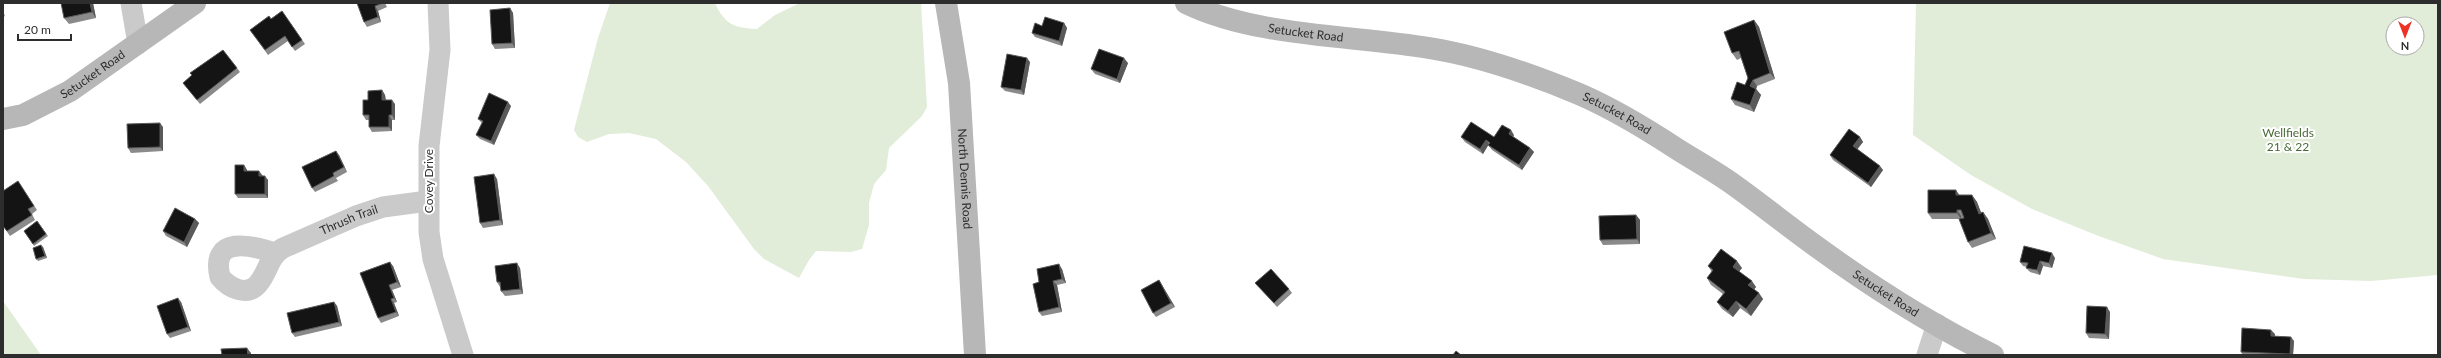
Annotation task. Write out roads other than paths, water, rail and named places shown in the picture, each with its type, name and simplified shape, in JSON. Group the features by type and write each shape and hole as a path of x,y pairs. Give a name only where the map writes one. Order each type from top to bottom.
{"main road":[{"name":"Setucket Road","path":"3,119 23,115 70,91 195,3"},
{"name":"North Dennis Road","path":"946,3 959,83 975,355"},
{"name":"Setucket Road","path":"1186,3 1233,20 1267,27 1372,40 1457,53 1504,67 1580,95 1646,128 1732,184 1818,248 1937,324 1993,355"}],"street":[{"path":"131,3 138,44"},
{"name":"Covey Drive","path":"438,3 440,50 429,146 428,201 433,259 463,355"},
{"name":"Thrush Trail","path":"275,253 356,216 383,207 428,201"},
{"path":"1927,355 1937,324"}],"park label":[{"name":"Wellfields 21 & 22","path":"2288,140"}]}
